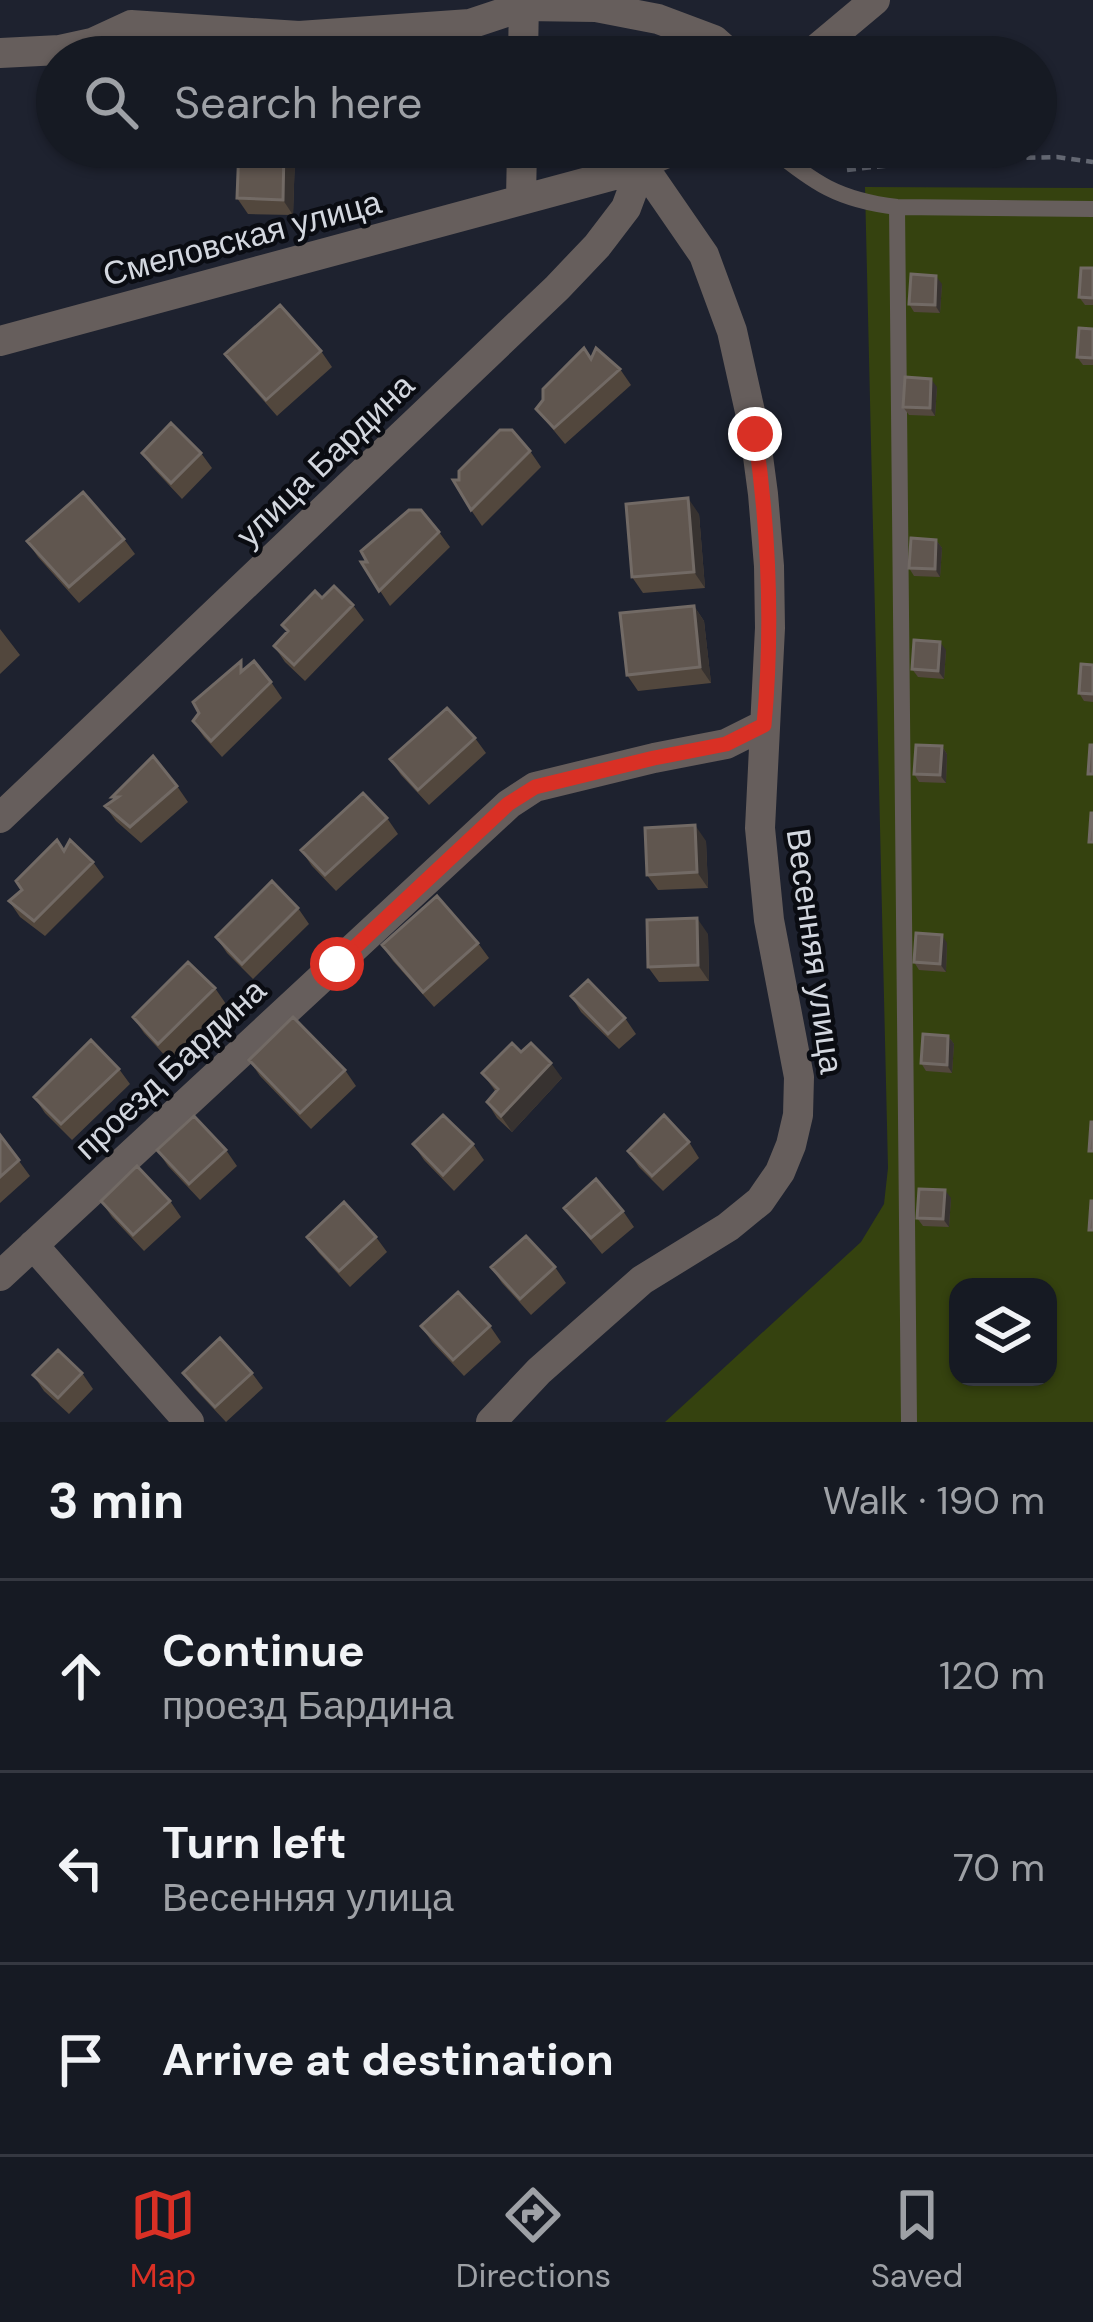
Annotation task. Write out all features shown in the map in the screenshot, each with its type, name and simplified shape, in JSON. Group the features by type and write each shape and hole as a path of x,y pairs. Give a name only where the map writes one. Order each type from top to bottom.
{"street":[{"path":"832,36 874,0"},
{"path":"523,36 524,3"},
{"path":"101,36 130,13 299,36 470,24 524,3 596,7 658,19 703,36"},
{"path":"0,53 36,51"},
{"path":"521,199 522,168"},
{"name":"Смеловская улица","path":"0,341 634,168"},
{"name":"улица Бардина","path":"0,818 557,288 626,208 641,168"},
{"name":"Весенняя улица","path":"491,1422 539,1371 642,1280 728,1227 760,1201 780,1172 798,1115 799,1077 770,920 760,828 770,628 764,494 732,331 704,255 644,168"},
{"name":"проезд Бардина","path":"0,1276 508,804 535,787 726,744 764,725"},
{"path":"33,1245 189,1422"}],"lane":[{"path":"796,168 814,183 865,203 1093,209"},
{"path":"897,207 909,1422"}],"path":[{"path":"1057,157 1093,162"},
{"path":"814,183 862,168"}],"green space":[{"path":"865,187 1093,188 1093,1422 665,1422 861,1242 884,1204 888,1168"}],"building":[{"path":"238,168 284,168 283,200 237,198"},
{"path":"1081,268 1093,268 1093,298 1079,297"},
{"path":"911,274 936,276 935,305 909,304"},
{"path":"280,305 321,351 266,400 225,354"},
{"path":"1079,328 1093,329 1093,358 1077,357"},
{"path":"584,348 591,359 596,348 620,369 554,428 536,409 543,400 543,389"},
{"path":"905,377 931,379 930,408 903,407"},
{"path":"171,423 201,453 171,483 142,453"},
{"path":"500,430 512,430 530,451 471,510 453,480 459,480 459,471"},
{"path":"83,492 124,539 69,587 27,541"},
{"path":"688,498 694,572 632,577 626,504"},
{"path":"409,510 421,510 439,532 379,591 361,562 367,562 361,551"},
{"path":"911,538 936,540 935,569 909,568"},
{"path":"334,586 353,605 294,665 274,646 288,631 282,625 315,591 322,598"},
{"path":"694,606 700,667 627,675 620,613"},
{"path":"914,640 940,642 938,671 912,669"},
{"path":"241,661 241,672 254,661 271,682 211,741 193,721 199,713 193,702"},
{"path":"1081,664 1093,665 1093,694 1079,693"},
{"path":"447,708 475,738 418,790 390,759"},
{"path":"916,745 942,746 940,775 914,774"},
{"path":"1093,745 1093,774 1088,774"},
{"path":"153,756 177,786 130,827 105,806"},
{"path":"363,793 387,818 325,875 301,850"},
{"path":"695,825 697,872 647,875 645,828"},
{"path":"57,840 64,851 70,840 93,862 34,921 9,901 22,890 16,881"},
{"path":"272,881 298,908 242,964 216,937"},
{"path":"437,896 478,943 423,992 382,945"},
{"path":"697,918 698,965 648,967 647,920"},
{"path":"916,933 942,935 940,964 914,962"},
{"path":"188,962 215,988 158,1044 133,1017"},
{"path":"588,980 625,1018 608,1034 571,996"},
{"path":"293,1017 345,1070 300,1113 249,1060"},
{"path":"923,1034 948,1036 947,1065 921,1063"},
{"path":"91,1040 119,1069 61,1124 34,1097"},
{"path":"512,1043 521,1052 531,1043 551,1063 501,1116 487,1102 498,1089 482,1073"},
{"path":"443,1115 473,1144 443,1175 413,1144"},
{"path":"664,1115 689,1142 652,1176 628,1151"},
{"path":"194,1116 226,1150 189,1184 157,1150"},
{"path":"0,1135 19,1160 0,1177"},
{"path":"137,1166 170,1201 133,1235 101,1201"},
{"path":"596,1179 623,1211 591,1238 564,1208"},
{"path":"919,1189 945,1190 943,1219 917,1218"},
{"path":"344,1202 376,1237 339,1271 307,1237"},
{"path":"526,1236 555,1267 520,1299 491,1267"},
{"path":"458,1292 490,1326 453,1360 421,1326"},
{"path":"220,1338 252,1373 215,1407 183,1373"},
{"path":"58,1350 82,1373 58,1398 33,1375"}],"route":[{"path":"337,964 508,804 535,787 726,744 764,725 769,566 755,434"}]}
